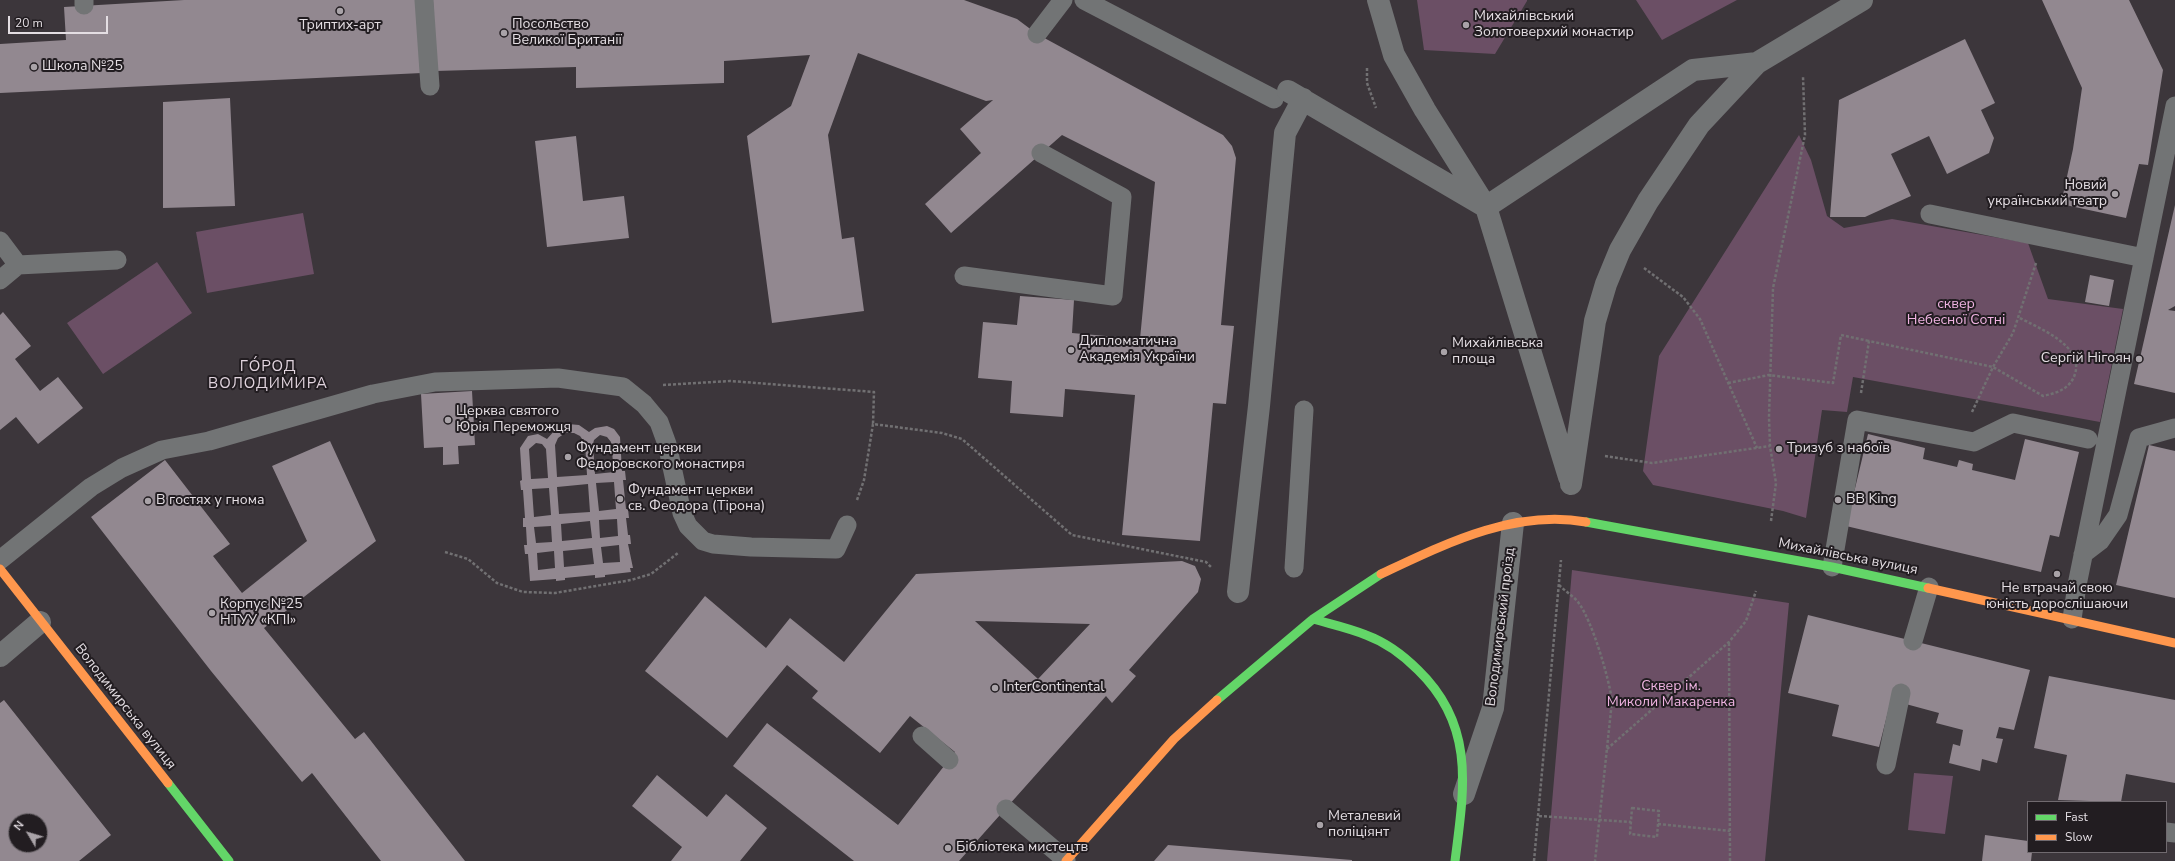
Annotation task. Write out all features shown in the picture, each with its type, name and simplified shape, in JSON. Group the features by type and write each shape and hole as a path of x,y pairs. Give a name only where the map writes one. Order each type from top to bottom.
{"main road":[{"name":"Михайлівська вулиця","path":"1513,523 1567,519 1832,567 1930,587 2175,643"},
{"path":"1066,861 1174,739 1209,706 1313,618 1379,575 1451,541 1513,523"},
{"name":"Володимирська вулиця","path":"0,570 229,861"},
{"name":"Володимирський проїзд","path":"1313,618 1367,635 1405,656 1433,684 1450,710 1462,753 1462,799 1456,861"}],"street":[{"path":"1378,0 1394,55 1425,110 1486,207 1571,484"},
{"path":"1571,484 1595,320 1606,284 1620,250 1648,201 1699,125 1757,63 1862,0"},
{"path":"1486,207 1693,70 1757,63"},
{"path":"1238,592 1259,406 1288,96 1486,207"},
{"name":"Володимирський проїзд","path":"1462,799 1492,708 1513,523"},
{"path":"0,656 40,622"}],"lane":[{"path":"424,0 430,86"},
{"path":"1037,34 1063,0"},
{"path":"1084,0 1288,96"},
{"path":"2072,619 2083,554 2144,258 2172,138 2175,106"},
{"path":"964,276 1113,296 1122,197 1041,153"},
{"path":"1930,214 2144,258"},
{"path":"0,241 18,265"},
{"path":"0,280 18,265 116,260"},
{"path":"0,560 91,487 122,468 162,450 216,439 373,394 435,382 558,378 623,387 644,404 659,422 667,444 682,513 696,536 713,544 751,547 836,549 847,525"},
{"path":"1294,568 1304,410"},
{"path":"1832,567 1857,420 1974,442 2013,423 2088,439"},
{"path":"2083,554 2100,541 2118,515 2139,438 2175,428"},
{"path":"1913,641 1930,587"},
{"path":"1886,765 1901,693"},
{"path":"922,736 949,760"},
{"path":"1006,808 1066,861"}],"path":[{"path":"1367,62 1368,83 1377,110"},
{"path":"1771,521 1776,483 1770,446 1769,374 1773,288 1805,135 1803,76"},
{"path":"1958,440 1993,367 2013,333 2044,237"},
{"path":"1620,250 1683,297 1700,319 1757,448"},
{"path":"1728,383 1769,374 1833,383 1841,335 1993,367 2044,396 2060,392 2073,379 2077,367 2072,352 2057,339 2018,317"},
{"path":"1857,420 1869,341"},
{"path":"623,387 730,381 874,392 873,424 864,480 847,525"},
{"path":"873,424 942,433 962,439 1072,535 1206,562 1238,592"},
{"path":"1571,484 1606,455 1652,463 1770,446"},
{"path":"445,552 468,559 497,583 523,592 555,593 631,580 651,574 673,558 696,536"},
{"path":"1534,861 1561,560"},
{"path":"1559,585 1578,602 1587,619 1609,681 1612,701 1594,861"},
{"path":"1607,749 1729,642 1746,621 1756,591"},
{"path":"1729,642 1730,861"},
{"path":"1632,808 1659,811 1656,837 1630,834 1631,822 1632,808"},
{"path":"1539,816 1631,822"},
{"path":"1658,824 1730,831"}],"green space":[{"name":"Михайлівський Золотоверхий монастир","path":"1417,0 1527,1 1495,54 1424,50"},
{"path":"1636,0 1737,0 1662,40"},
{"name":"сквер Небесної Сотні","path":"1799,135 1811,160 1827,216 1844,228 1892,219 2028,243 2048,299 2123,309 2100,422 1853,377 1847,412 1822,410 1806,518 1783,511 1653,485 1643,471 1659,356"},
{"path":"303,213 314,274 207,293 196,232"},
{"path":"157,262 192,313 103,374 67,323"},
{"name":"Сквер ім. Миколи Макаренка","path":"1572,570 1789,603 1765,861 1547,861"},
{"path":"1914,773 1953,776 1945,834 1908,830"}],"building":[{"path":"184,0 418,0 422,73 0,93 0,44 66,40 64,7"},
{"path":"433,0 964,0 1017,19 1037,34 1223,135 1232,146 1236,158 1221,325 1234,326 1226,404 1213,403 1200,541 1122,535 1135,395 1065,389 1063,417 1010,413 1012,381 978,378 983,322 1017,325 1020,296 1074,300 1072,333 1140,339 1155,182 1062,135 951,233 925,204 981,153 960,129 993,100 986,101 858,53 828,135 842,239 854,237 864,311 772,323 747,136 791,106 810,55 724,61 724,83 576,88 576,67 435,71"},
{"path":"2042,0 2129,0 2163,70 2148,165 2139,164 2126,218 2061,204 2073,149 2082,88"},
{"path":"1965,39 1995,103 1981,110 1994,138 1989,153 1947,174 1929,136 1891,154 1911,196 1865,217 1830,217 1839,100"},
{"path":"230,98 235,206 163,208 163,102"},
{"path":"576,136 583,201 624,196 629,238 547,247 535,141"},
{"path":"2175,205 2175,306 2168,310 2175,311 2175,393 2134,384"},
{"path":"2090,275 2114,280 2109,306 2085,302"},
{"path":"3,312 31,346 15,359 40,391 58,377 83,408 38,444 16,417 0,430 0,315"},
{"name":"Церква святого Юрія Переможця","path":"472,391 475,445 458,446 459,464 443,465 443,447 424,448 421,394"},
{"name":"Фундамент церкви св. Феодора (Тірона)","path":"568,424 579,425 589,432 595,428 607,426 614,429 620,437 622,471 625,471 626,480 623,480 626,509 628,509 629,518 626,518 628,535 630,535 631,544 628,544 633,568 630,568 631,572 605,575 605,577 595,578 595,575 565,578 565,580 556,581 556,579 530,581 528,554 525,554 524,545 527,545 526,527 523,527 523,518 525,518 523,490 521,490 520,481 522,480 520,448 528,436 538,434 547,439 555,430","holes":["565,433 574,433 580,436 585,443 587,475 557,477 555,445 558,438","600,435 607,437 611,442 614,472 595,474 594,440","536,443 542,444 546,449 548,478 531,479 529,449","614,482 616,509 599,511 596,483","588,484 590,512 559,514 557,487","549,488 551,515 534,517 532,489","617,519 618,536 600,538 599,520","590,521 592,538 562,541 561,524","551,526 552,542 536,543 534,527","619,545 620,562 603,563 601,547","592,548 594,564 564,567 563,551","554,551 555,568 538,570 537,553"]},
{"path":"1868,434 1925,448 1923,459 1957,467 1959,460 1973,464 1972,470 2015,480 2025,439 2079,452 2059,537 2050,535 2041,572 1846,526"},
{"path":"330,441 376,541 264,628 355,739 364,732 465,861 381,861 312,773 302,782 211,671 91,517 165,460 230,544 213,556 242,593 307,541 272,466"},
{"path":"2149,445 2175,451 2175,598 2116,585"},
{"path":"1182,561 1195,566 1201,579 1198,592 1129,670 1136,676 1112,703 1106,696 959,861 854,861 733,766 767,723 898,825 955,752 910,716 880,753 812,698 818,691 787,665 727,738 645,671 705,596 766,648 790,618 844,662 916,574","holes":["975,621 1090,624 1038,679"]},
{"path":"1808,615 2030,670 2014,730 1999,727 1996,738 2003,739 1997,763 1982,759 1980,771 1949,763 1953,744 1960,746 1963,730 1936,723 1939,713 1891,700 1879,747 1832,736 1839,705 1788,693"},
{"path":"2049,676 2175,700 2175,783 2126,774 2121,801 2058,800 2067,755 2034,748"},
{"path":"4,700 111,835 79,861 0,861 0,703"},
{"path":"657,775 707,817 726,794 767,828 740,861 671,861 682,847 632,806"},
{"path":"1985,835 2027,841 2027,853 2032,853 2031,861 1982,861"},
{"path":"1168,845 1352,860 1352,861 1154,861"}],"traffic: fast":[{"path":"1586,522 1832,567 1928,588"},
{"path":"1217,700 1313,619 1381,574"},
{"path":"1313,619 1346,628 1387,645 1418,670 1437,691 1450,713 1458,736 1462,760 1463,784 1455,861"},
{"path":"168,783 229,861"}],"traffic: slow":[{"path":"1381,574 1455,541 1506,525 1533,520 1559,519 1586,522"},
{"path":"0,569 168,783"},
{"path":"1928,588 2175,643"},
{"path":"1066,861 1174,739 1217,700"}],"place":[{"name":"Триптих-арт","path":"340,11"},
{"name":"Михайлівський Золотоверхий монастир","path":"1466,25"},
{"name":"Посольство Великої Британії","path":"504,33"},
{"name":"Школа №25","path":"34,67"},
{"name":"Новий український театр","path":"2115,194"},
{"name":"Дипломатична Академія України","path":"1071,350"},
{"name":"Михайлівська площа","path":"1444,352"},
{"name":"Сергій Нігоян","path":"2139,359"},
{"name":"Церква святого Юрія Переможця","path":"448,420"},
{"name":"Тризуб з набоїв","path":"1779,449"},
{"name":"Фундамент церкви Федоровского монастиря","path":"568,457"},
{"name":"Фундамент церкви св. Феодора (Тірона)","path":"620,499"},
{"name":"BB King","path":"1838,500"},
{"name":"В гостях у гнома","path":"148,501"},
{"name":"Не втрачай свою юність дорослішаючи","path":"2057,574"},
{"name":"Корпус №25 НТУУ «КПІ»","path":"212,613"},
{"name":"InterContinental","path":"995,688"},
{"name":"Металевий поліціянт","path":"1320,825"},
{"name":"Бібліотека мистецтв","path":"948,848"}],"district":[{"name":"ГО́РОД ВОЛОДИМИРА","path":"268,376"}]}
